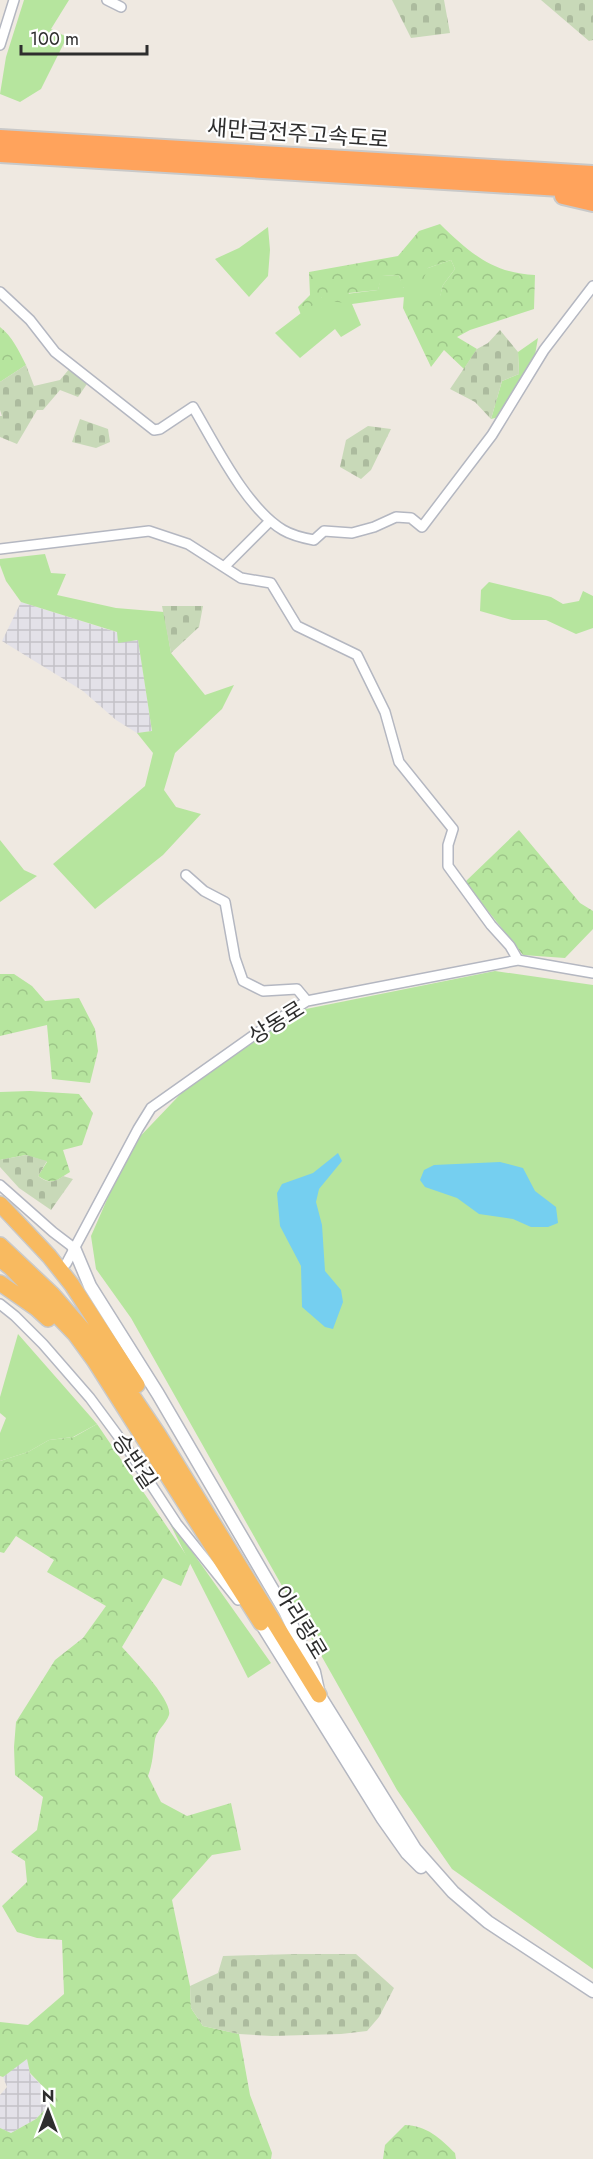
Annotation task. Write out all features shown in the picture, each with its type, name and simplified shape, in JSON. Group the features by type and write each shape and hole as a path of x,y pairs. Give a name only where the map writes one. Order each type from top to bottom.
{"highway":[{"name":"새만금전주고속도로","path":"0,138 593,174"},
{"name":"새만금전주고속도로","path":"0,154 593,190"},
{"path":"524,186 593,203"},
{"path":"0,1204 49,1256 72,1285 144,1396 155,1419 158,1434"},
{"name":"아리랑로","path":"0,1245 52,1294 94,1342 158,1434 319,1695"},
{"name":"아리랑로","path":"0,1259 75,1334 88,1352 261,1623"},
{"path":"0,1282 36,1308 72,1341 88,1352"}],"main road":[{"path":"74,1248 90,1286 158,1394 285,1611 314,1672 319,1695"},
{"name":"아리랑로","path":"261,1623 382,1817 407,1853 448,1897 483,1926 593,2000"},
{"name":"아리랑로","path":"319,1695 415,1849 453,1892 488,1922 593,1991"}],"street":[{"path":"0,45 14,0"},
{"path":"107,0 121,7"},
{"path":"0,292 30,320 55,352 105,389 154,430 160,429 193,407 245,493 270,521 300,538 314,540 324,531 352,533 374,527 396,517 411,518 422,527 492,435 544,350 593,286"},
{"path":"224,567 270,521"},
{"path":"0,549 149,531 188,544 241,578 271,583 297,626 357,654 385,712 399,762 453,829 448,844 448,866 491,926 510,946 518,960"},
{"path":"186,874 204,891 225,902 235,958 243,981 263,991 297,989 306,1001"},
{"name":"상동로","path":"66,1264 151,1108 306,1001 518,960 593,973"},
{"path":"0,1185 74,1248"},
{"name":"승반길","path":"0,1304 22,1322 90,1398 128,1449 177,1524 209,1566 229,1587 254,1624 261,1623"},
{"path":"22,1322 29,1312"}],"shaded area":[{"path":"21,602 138,639 152,731 137,733 116,720 83,691 2,641"},
{"path":"27,2058 30,2074 55,2099 36,2119 11,2133 0,2128 0,2095 7,2087 3,2077"}],"green space":[{"path":"24,0 69,0 51,29 67,37 41,89 20,102 0,94 6,57"},
{"path":"392,0 444,0 450,33 411,38"},
{"path":"541,0 593,0 593,40 589,41"},
{"path":"440,224 461,244 494,266 535,275 534,309 470,330 457,337 477,349 464,369 444,350 431,367 403,308 404,296 440,296 443,285 455,269 451,260 428,268 421,285 402,288 399,275 382,276 378,290 349,293 345,303 329,301 322,297 318,305 313,305 301,315 298,307 310,295 309,272 398,256 419,231"},
{"path":"268,227 270,250 268,276 249,297 215,259 239,248"},
{"path":"451,260 455,269 443,285 440,297 407,297 352,304 361,325 341,337 335,329 300,358 275,333 322,297 378,290 381,276 399,275 403,288 428,268"},
{"path":"0,327 12,339 26,365 0,382"},
{"path":"500,330 518,352 519,374 502,381 491,419 475,402 450,389 477,349 488,343"},
{"path":"538,338 535,355 499,417 491,419 502,381 519,374 518,352"},
{"path":"26,365 34,386 60,380 70,368 89,381 78,397 60,390 43,410 37,410 17,444 0,437 0,416 2,416 0,382"},
{"path":"80,419 108,429 110,442 96,448 72,442"},
{"path":"368,426 391,429 371,470 361,479 340,467 346,440"},
{"path":"45,554 51,573 66,574 57,595 116,608 164,612 171,653 205,695 234,685 222,709 175,753 164,790 176,807 201,814 163,855 95,909 53,864 145,786 153,753 137,733 152,731 138,640 118,643 117,632 21,602 6,581 0,559"},
{"path":"489,582 551,597 563,604 579,601 583,591 593,596 593,628 576,634 546,620 512,620 480,611 481,590"},
{"path":"162,606 203,606 199,627 171,653"},
{"path":"519,830 580,903 593,911 593,929 565,958 523,955 465,882"},
{"path":"0,840 24,870 37,876 0,902"},
{"path":"495,971 593,985 593,1969 452,1869 397,1790 131,1318 96,1269 91,1236 130,1147 192,1082 296,1011"},
{"path":"0,974 14,974 32,986 45,1001 79,998 95,1029 98,1051 90,1083 52,1079 47,1025 0,1036"},
{"path":"0,1092 79,1094 93,1113 82,1145 63,1150 70,1172 51,1182 38,1176 47,1162 26,1155 0,1160"},
{"path":"26,1155 47,1161 38,1176 45,1180 50,1182 63,1176 73,1179 51,1210 19,1188 0,1167 0,1160"},
{"path":"18,1334 97,1424 73,1437 49,1440 28,1452 0,1461 0,1433 6,1418 0,1413 0,1397"},
{"path":"97,1424 191,1562 181,1586 163,1578 122,1647 159,1690 169,1709 168,1718 155,1739 148,1776 161,1802 187,1816 231,1803 241,1850 212,1855 172,1900 190,1986 191,2008 203,2026 239,2034 250,2095 272,2153 271,2159 0,2159 0,2128 11,2133 36,2119 55,2099 30,2073 27,2059 3,2077 0,2076 0,2022 28,2025 64,1994 62,1940 37,1938 17,1932 2,1906 27,1882 25,1861 11,1852 37,1830 43,1797 15,1775 16,1722 55,1660 83,1638 106,1606 47,1572 54,1560 16,1536 4,1553 0,1552 0,1461 28,1452 49,1440 74,1437"},
{"path":"164,1512 271,1663 248,1678"},
{"path":"356,1954 394,1988 379,2017 367,2031 272,2036 239,2034 203,2026 191,2008 190,1986 218,1973 223,1956"},
{"path":"405,2125 420,2127 433,2134 455,2153 456,2159 383,2159 385,2145"}],"water":[{"path":"338,1153 342,1161 319,1189 316,1202 322,1225 325,1271 341,1290 343,1302 333,1329 325,1327 302,1307 301,1266 280,1226 277,1193 282,1184 313,1173"},
{"path":"500,1162 523,1168 535,1191 556,1207 558,1223 548,1227 531,1227 513,1219 479,1214 457,1198 425,1187 420,1180 424,1170 434,1165"}]}
